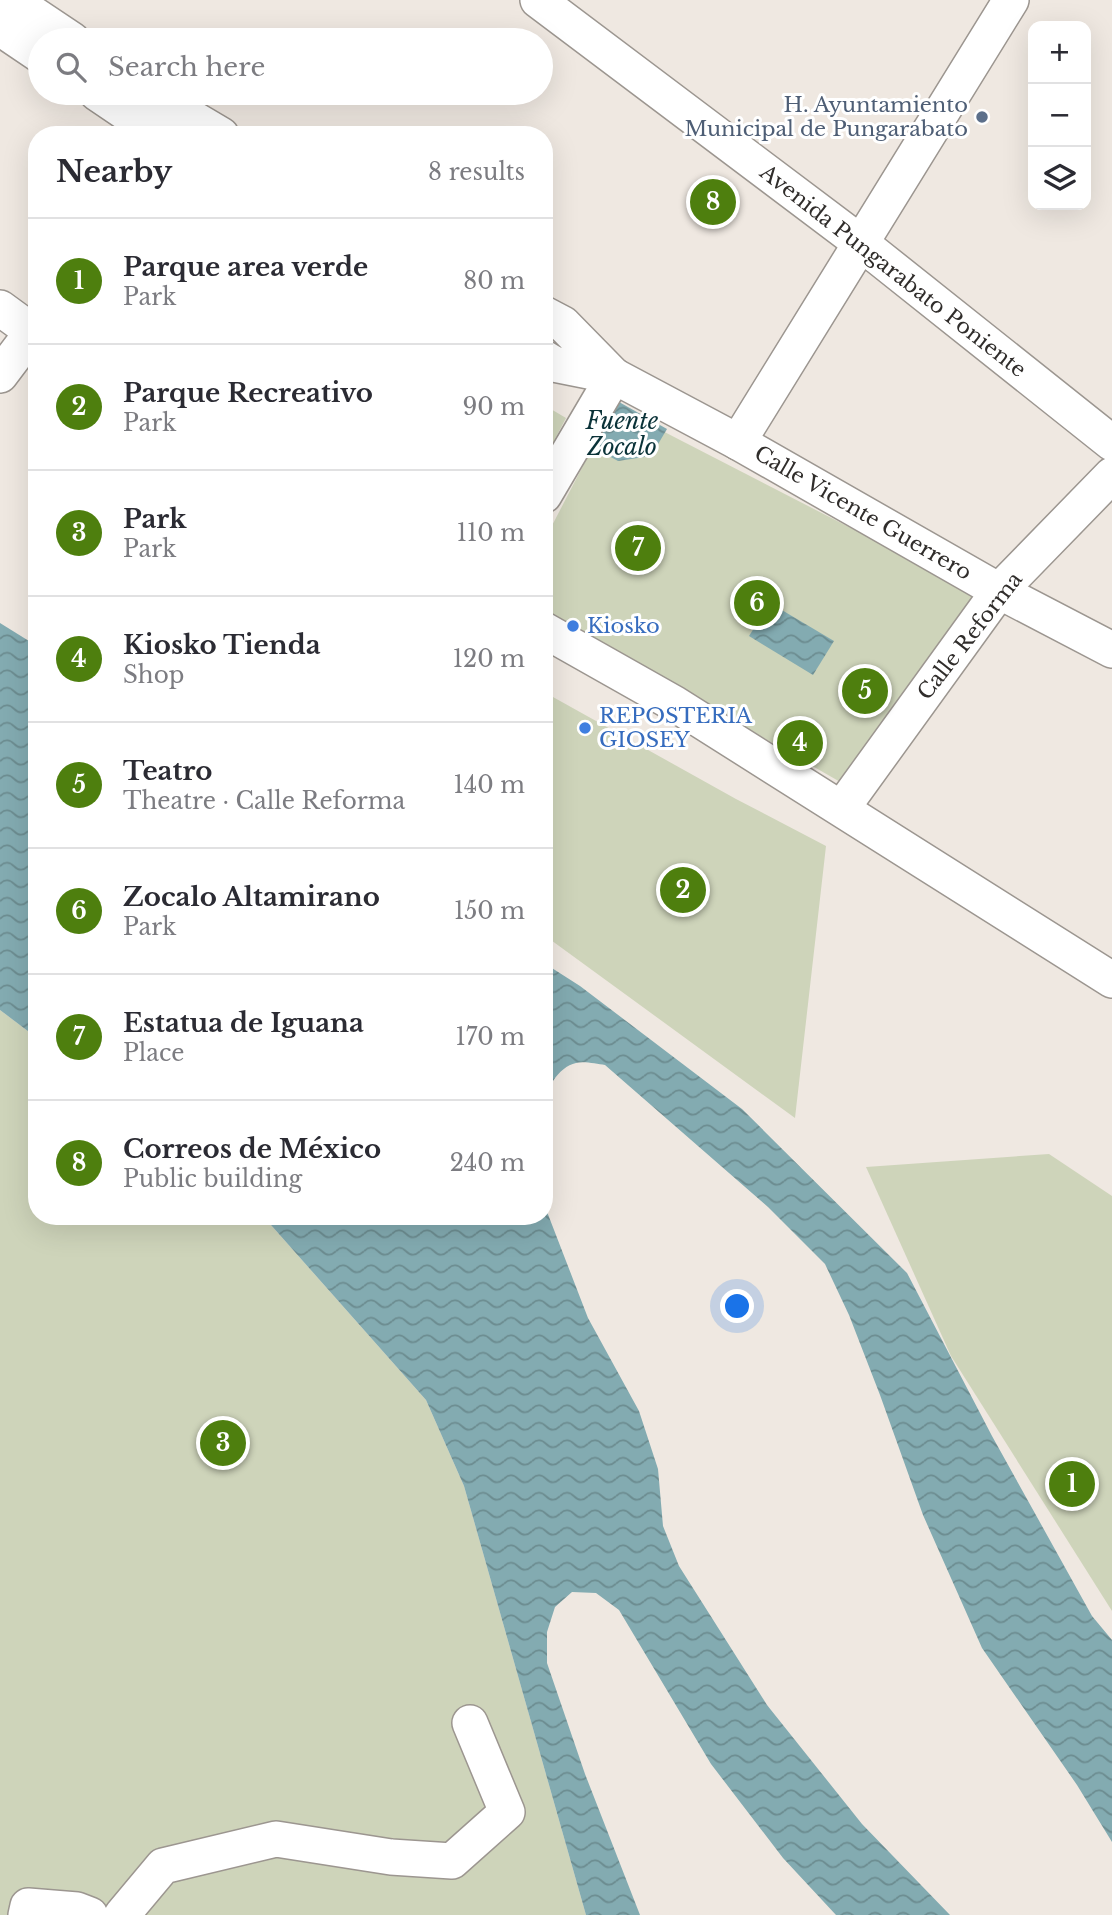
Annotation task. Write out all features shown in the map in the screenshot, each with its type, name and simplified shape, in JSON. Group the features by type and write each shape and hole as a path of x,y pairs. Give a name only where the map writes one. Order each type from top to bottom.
{"street":[{"path":"12,0 54,28"},
{"name":"Avenida Pungarabato Poniente","path":"538,0 862,244 1112,443"},
{"path":"738,442 1011,0"},
{"path":"0,28 28,47"},
{"path":"128,105 190,126"},
{"path":"0,308 28,326"},
{"name":"Calle Vicente Guerrero","path":"553,319 563,324 614,376"},
{"path":"0,375 28,340"},
{"name":"Calle Vicente Guerrero","path":"553,363 614,376 738,442 999,591 1112,650"},
{"path":"553,480 614,376"},
{"name":"Calle Reforma","path":"842,808 999,591 1112,475"},
{"path":"553,635 675,704 1112,980"},
{"path":"122,1915 163,1866 276,1839 391,1857 452,1861 507,1812 470,1723"},
{"path":"26,1915 28,1906 77,1910 90,1915"}],"green space":[{"path":"614,406 977,593 849,787 553,617 553,524"},
{"path":"553,410 566,418 553,443"},
{"path":"553,697 826,846 795,1118 553,942"},
{"path":"0,1010 28,1031 28,1225 271,1225 426,1400 464,1486 586,1915 0,1915"},
{"path":"1049,1154 1112,1196 1112,1611 951,1356 866,1167"}],"water":[{"name":"Fuente Zocalo","path":"612,398 667,429 651,456 618,461 587,444"},
{"path":"770,603 834,641 813,675 749,636"},
{"path":"0,623 28,640 28,1031 0,1010"},
{"path":"553,969 580,986 742,1109 907,1273 992,1436 1092,1616 1112,1640 1112,1842 1077,1785 982,1648 923,1515 849,1315 825,1264 768,1207 605,1065 579,1062 569,1065 553,1082"},
{"path":"271,1225 552,1225 588,1318 639,1411 658,1469 663,1526 679,1566 767,1705 862,1824 950,1915 836,1915 783,1858 711,1764 619,1610 596,1593 572,1592 555,1607 547,1632 547,1663 585,1774 640,1915 586,1915 464,1486 426,1400"}],"place":[{"name":"H. Ayuntamiento Municipal de Pungarabato","path":"982,117"},
{"name":"Correos de México","path":"713,202"},
{"name":"Estatua de Iguana","path":"638,548"},
{"name":"Zocalo Altamirano","path":"757,603"},
{"name":"Kiosko","path":"573,626"},
{"name":"Teatro","path":"865,691"},
{"name":"REPOSTERIA GIOSEY","path":"585,728"},
{"name":"Kiosko Tienda","path":"800,743"},
{"name":"Parque Recreativo","path":"683,890"},
{"name":"Park","path":"223,1443"},
{"name":"Parque area verde","path":"1072,1484"}]}
